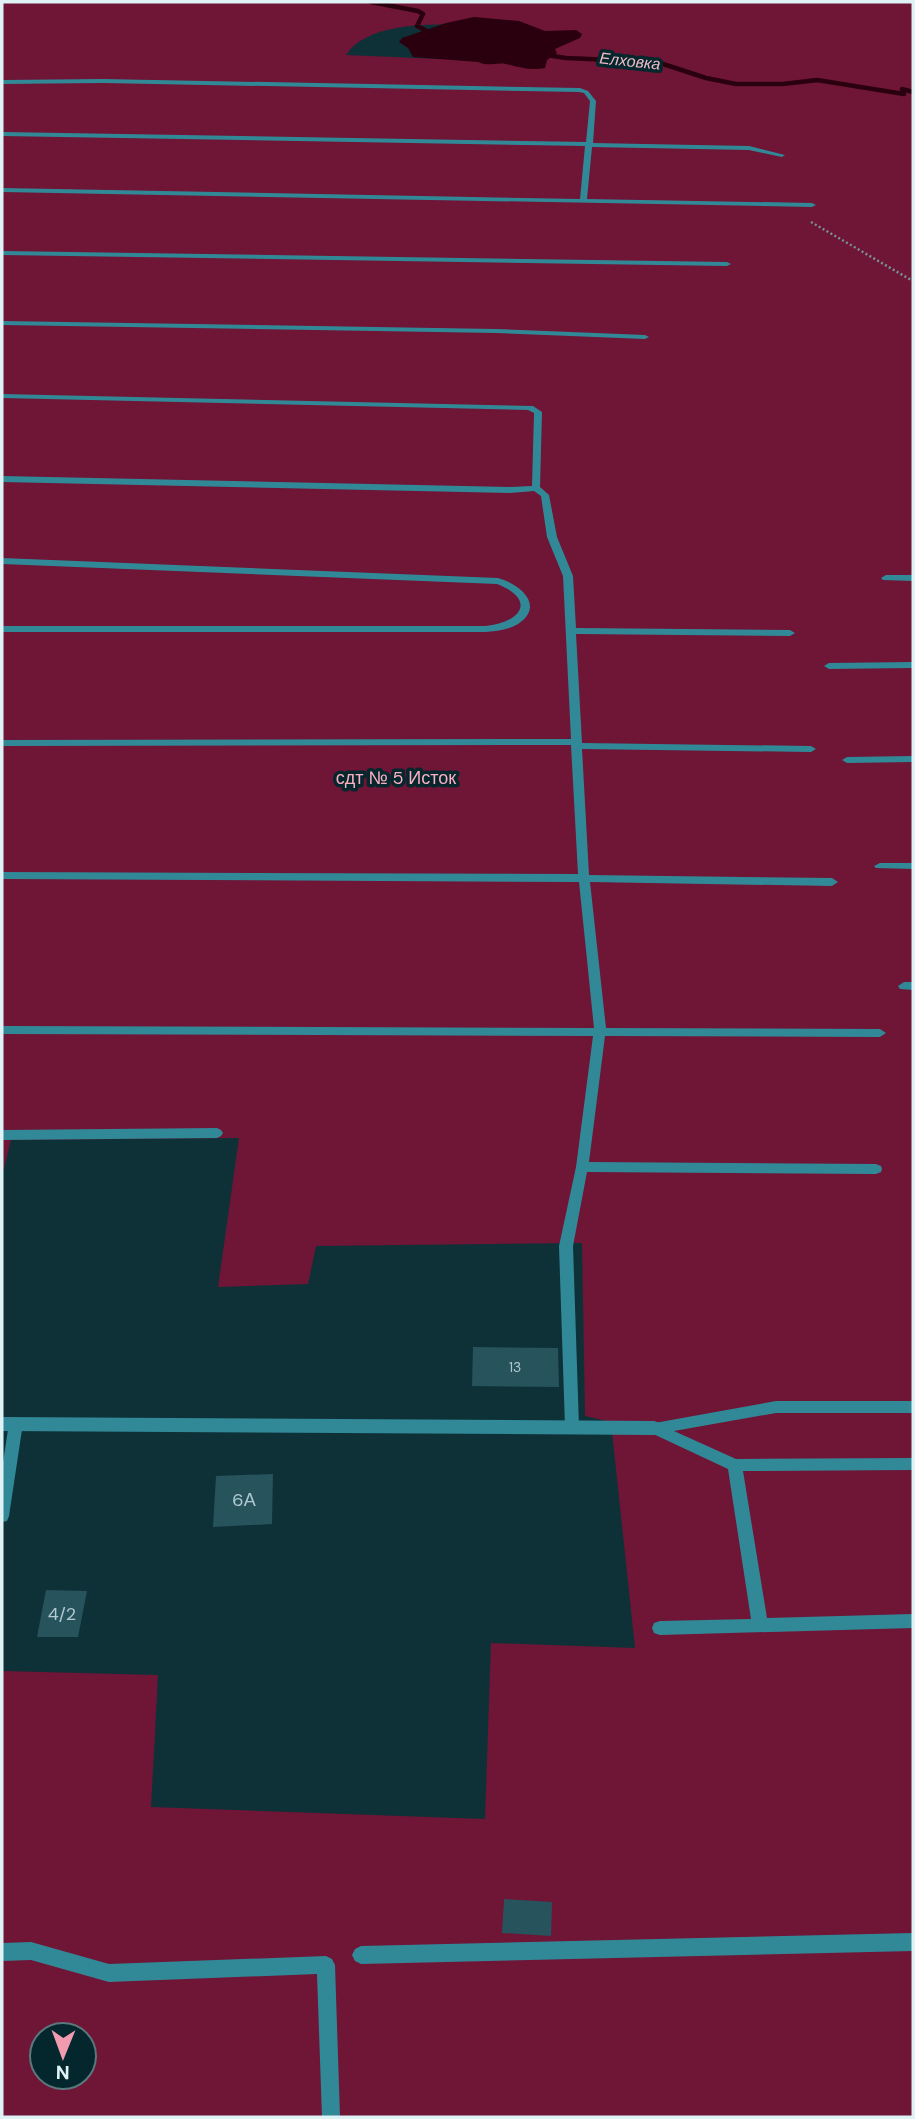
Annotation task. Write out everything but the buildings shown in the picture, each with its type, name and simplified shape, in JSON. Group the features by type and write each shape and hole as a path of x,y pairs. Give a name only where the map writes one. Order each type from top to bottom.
{"street":[{"path":"9,1423 654,1428"}],"lane":[{"path":"2,82 573,88 586,92 593,101 583,200"},
{"path":"2,134 749,148 782,155"},
{"path":"2,190 812,205"},
{"path":"2,253 727,264"},
{"path":"2,323 496,331 645,337"},
{"path":"2,396 530,408 538,412 536,488"},
{"path":"2,479 510,490 536,488 545,495 552,537 568,576 584,878 600,1031 582,1167 566,1246 572,1427"},
{"path":"2,561 498,581 511,584 523,597 523,610 517,621 503,627 485,629 2,629"},
{"path":"886,578 913,578"},
{"path":"571,631 790,633"},
{"path":"829,666 913,665"},
{"path":"2,743 576,744 811,749"},
{"path":"847,760 913,759"},
{"path":"880,866 913,866"},
{"path":"2,876 584,878 832,882"},
{"path":"2,1030 880,1033"},
{"path":"2,1135 217,1133"},
{"path":"582,1167 876,1169"},
{"path":"654,1428 776,1407 913,1407"},
{"path":"2,1516 9,1423"},
{"path":"654,1428 734,1465 913,1464"},
{"path":"734,1465 760,1626"},
{"path":"660,1628 913,1621"},
{"path":"360,1955 913,1942"},
{"path":"2,1952 31,1951 109,1973 326,1965 331,2117"}],"path":[{"path":"783,205 793,214 843,238 890,271 913,281"}],"green space":[{"name":"сдт № 5 Исток","path":"2,2 913,2 913,2117 2,2117 2,1671 158,1675 151,1807 485,1819 491,1643 635,1648 611,1422 585,1416 582,1243 316,1246 308,1284 218,1287 239,1138 11,1140 2,1176","holes":["450,24 439,59 346,55 355,45 379,32 408,26"]}],"shaded area":[{"path":"474,17 519,21 545,31 576,30 582,34 580,38 555,49 557,53 547,60 545,68 535,69 413,57 408,48 399,42 402,38 446,23"}],"waterway":[{"name":"Елховка","path":"371,2 418,11 423,14 417,26 431,33 439,32"},
{"name":"Елховка","path":"540,54 566,58 657,62 706,78 736,84 783,84 817,80 904,94 902,89 913,92"}]}
